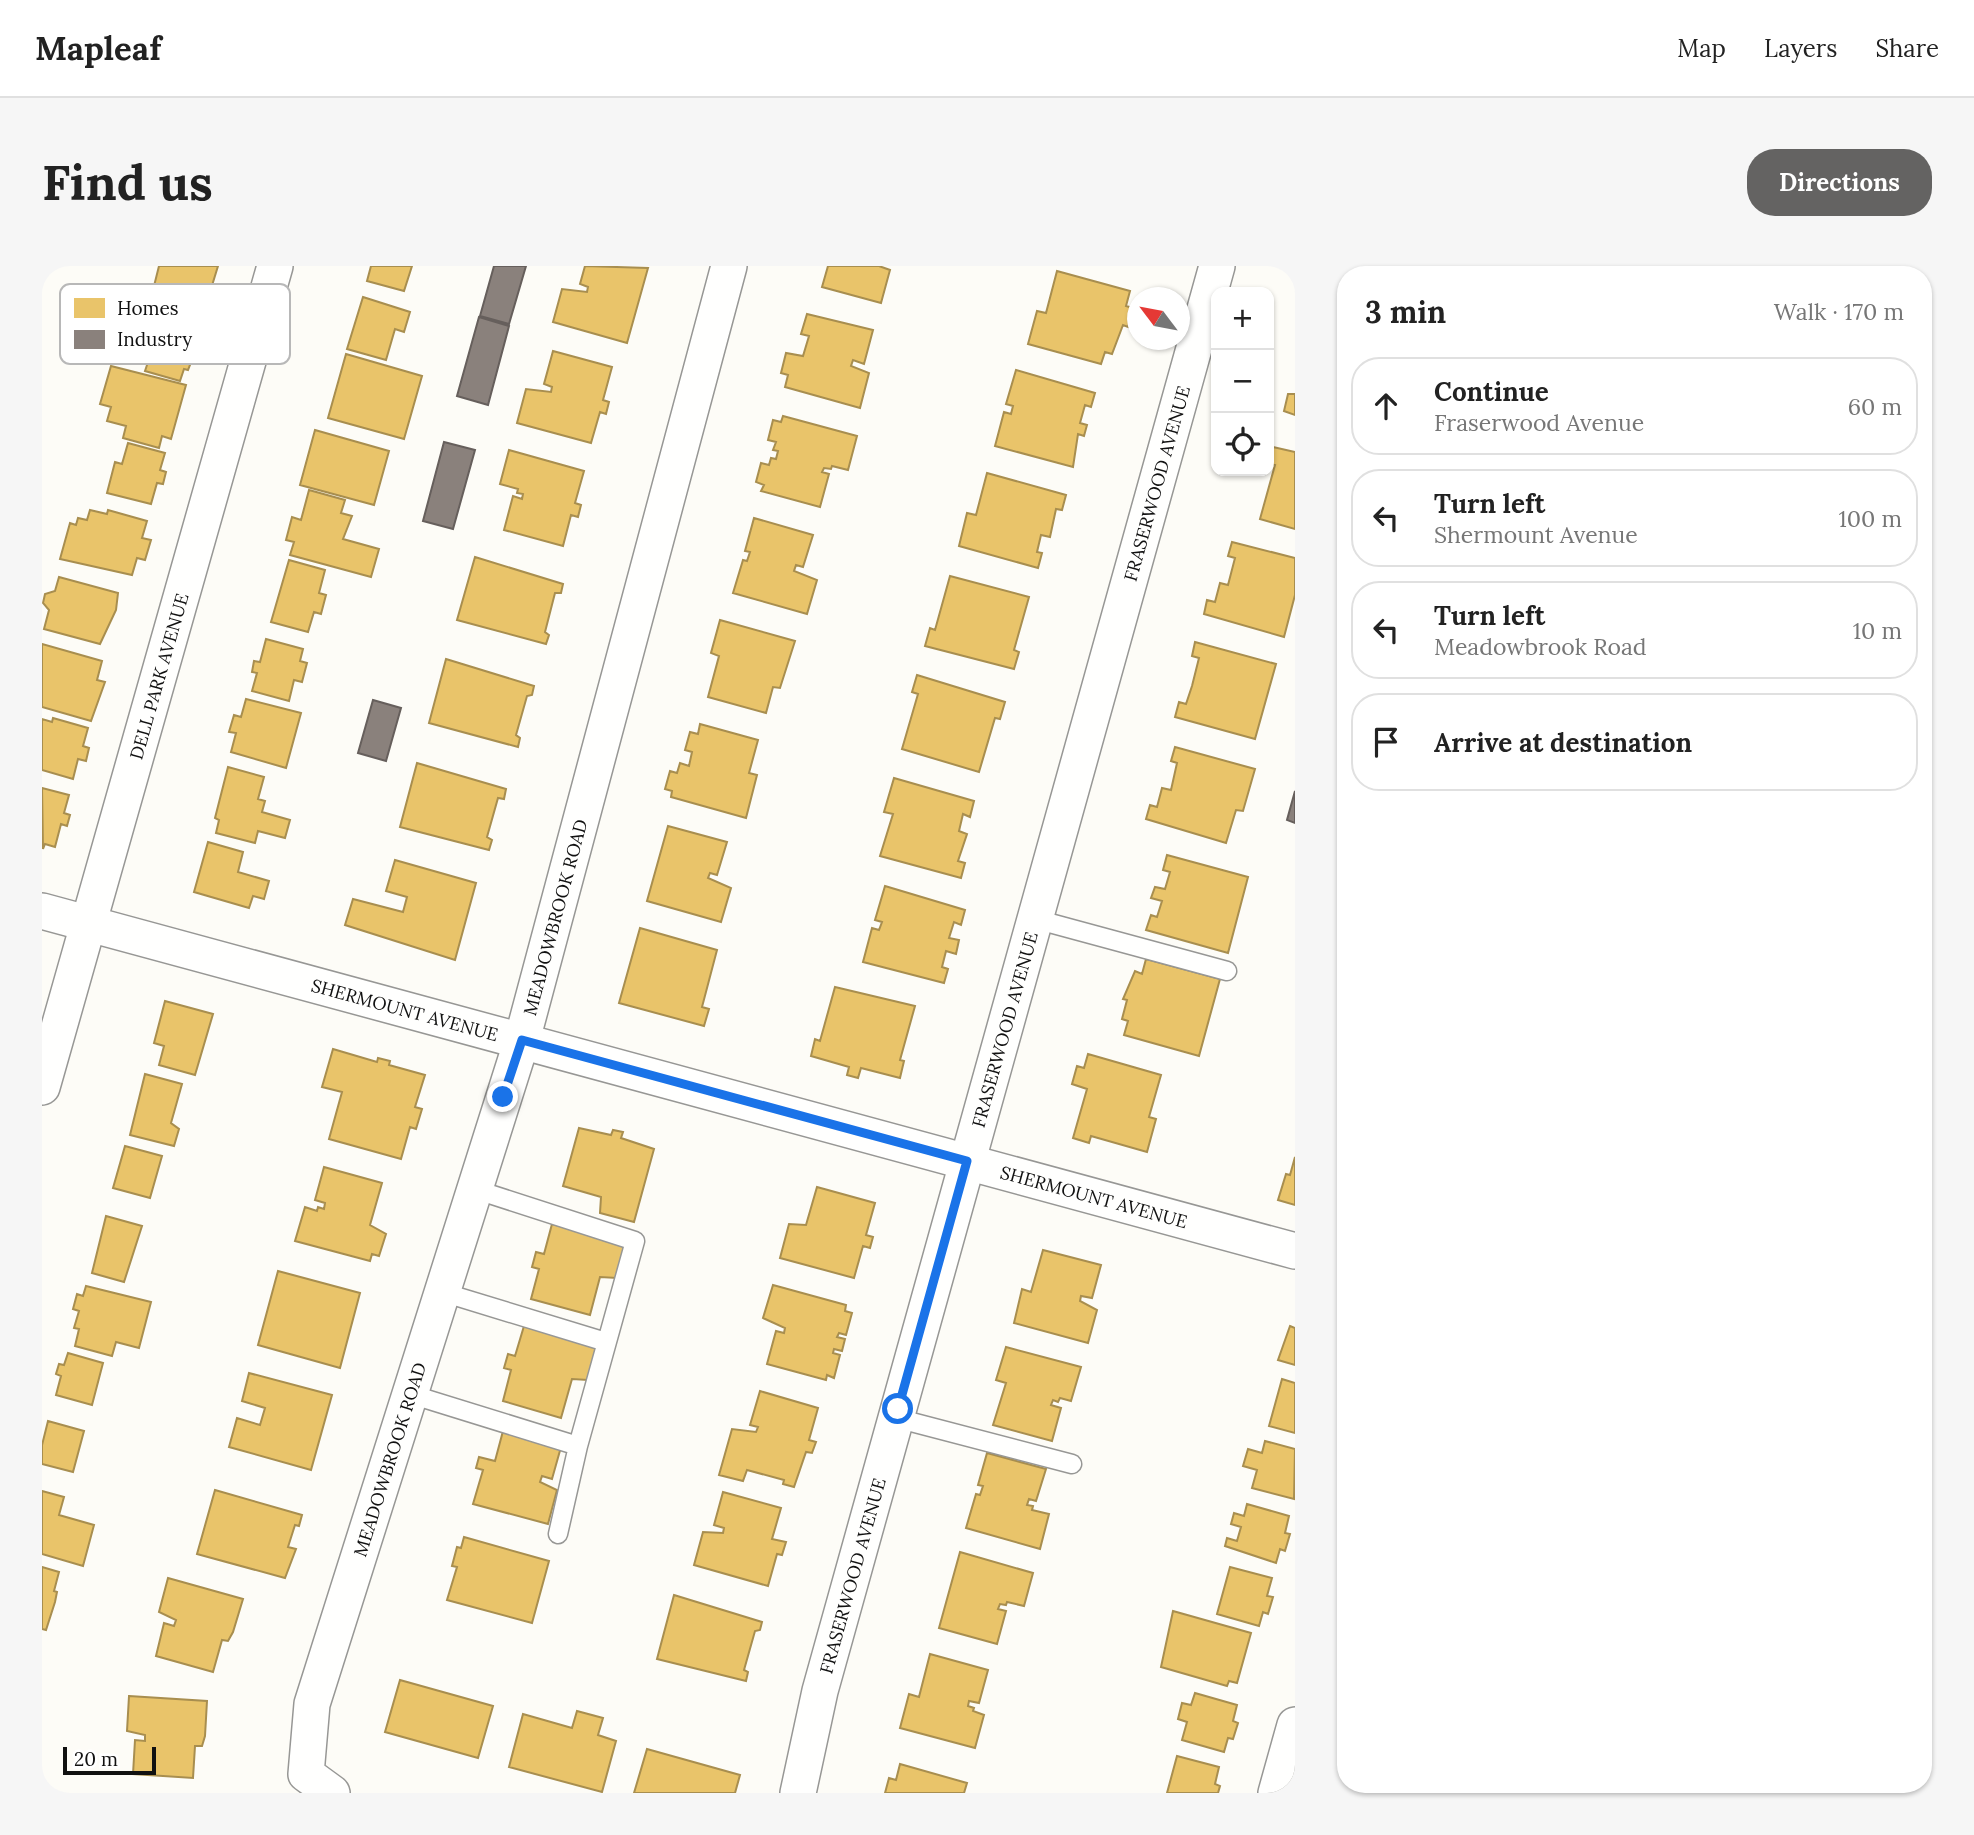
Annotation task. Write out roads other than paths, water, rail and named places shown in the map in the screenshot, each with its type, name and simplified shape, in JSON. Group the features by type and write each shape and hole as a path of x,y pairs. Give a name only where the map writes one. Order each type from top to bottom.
{"street":[{"name":"DELL PARK AVENUE","path":"270,284 275,266"},
{"name":"MEADOWBROOK ROAD","path":"332,1793 306,1774 312,1704 522,1040 729,266"},
{"name":"FRASERWOOD AVENUE","path":"798,1793 820,1690 1217,266"},
{"name":"DELL PARK AVENUE","path":"42,1087 86,923 247,364"},
{"name":"SHERMOUNT AVENUE","path":"42,911 1295,1251"},
{"path":"1276,1793 1295,1725"}],"lane":[{"path":"1035,919 1227,971"},
{"path":"474,1189 635,1241 578,1446 558,1534"},
{"path":"442,1292 606,1342"},
{"path":"410,1394 578,1446"},
{"path":"896,1418 1072,1464"}]}
